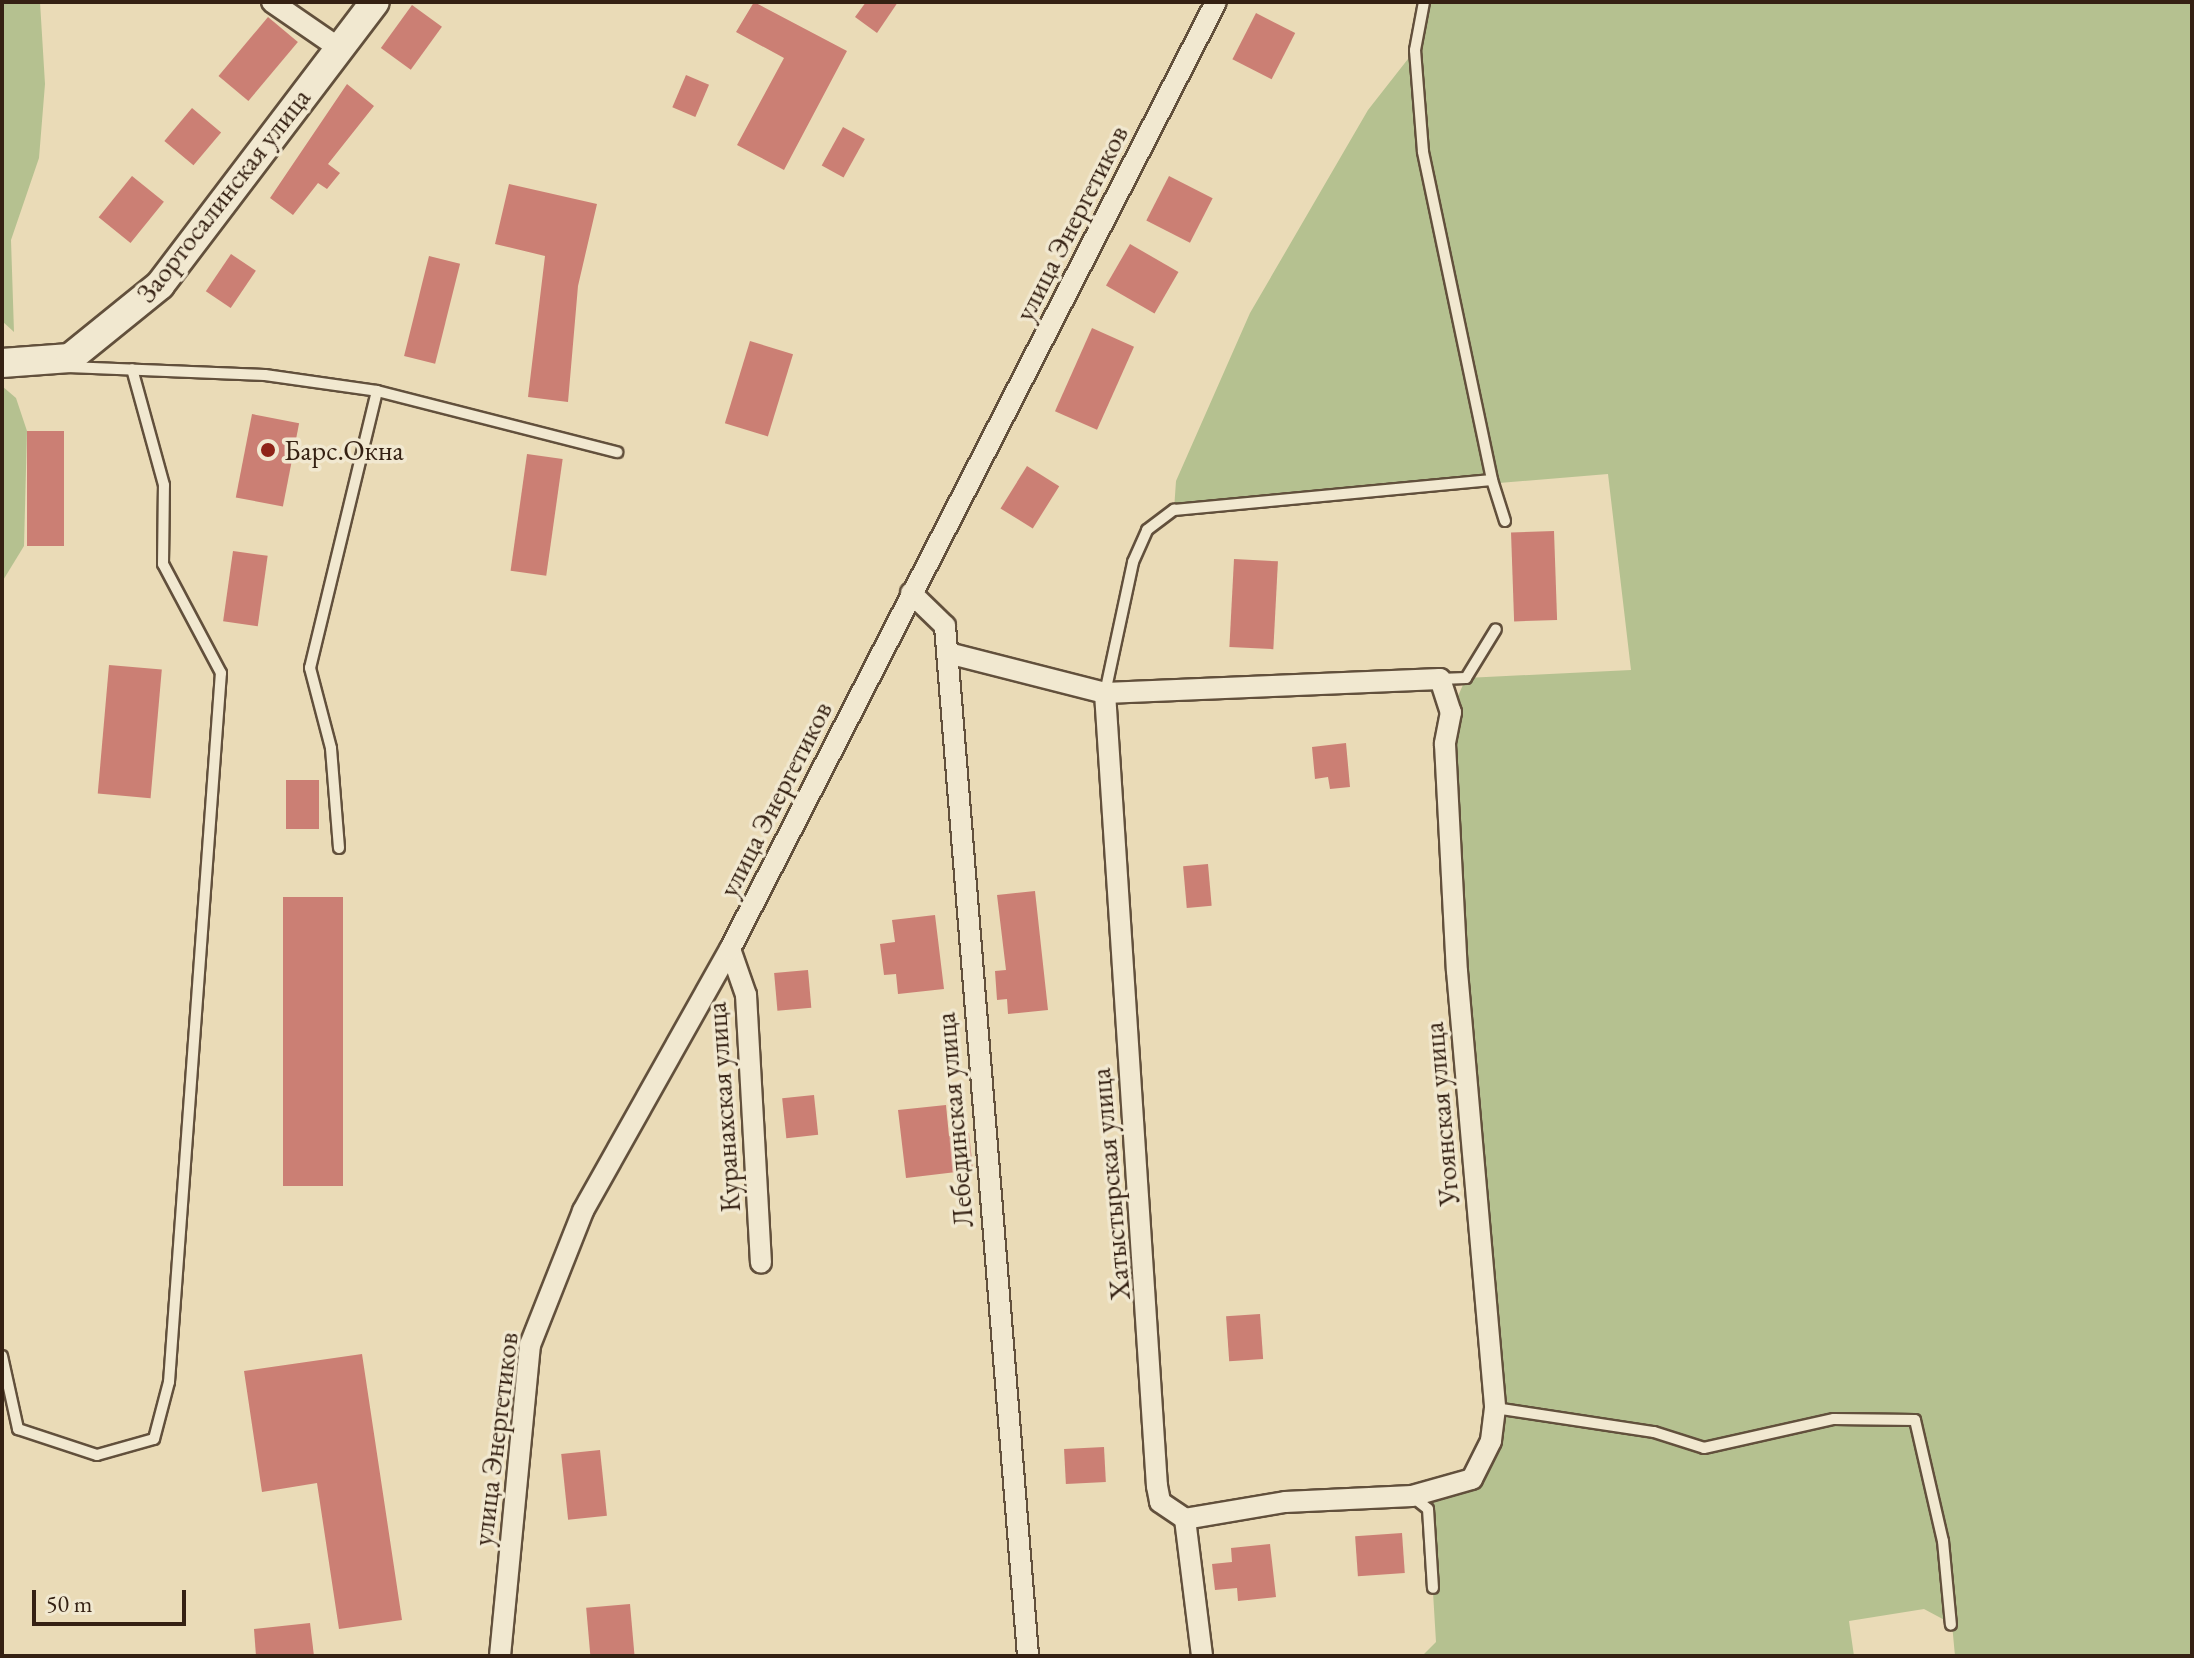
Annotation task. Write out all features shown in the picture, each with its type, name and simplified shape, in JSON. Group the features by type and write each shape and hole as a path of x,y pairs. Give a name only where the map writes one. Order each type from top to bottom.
{"street":[{"path":"272,2 336,46"},
{"name":"Заортосалинская улица","path":"10,364 70,358 160,285 336,46 375,2"},
{"name":"улица Энергетиков","path":"500,1656 530,1345 583,1211 730,949 1216,2"},
{"name":"Лебединская улица","path":"911,593 945,626 948,653 1028,1656"},
{"path":"948,653 1105,693 1440,679"},
{"name":"Угоянская улица","path":"1185,1519 1285,1502 1412,1496 1472,1479 1491,1441 1495,1408 1457,971 1445,744 1451,712 1440,679"},
{"name":"Хатыстырская улица","path":"1105,693 1157,1486 1160,1502 1185,1519"},
{"name":"Куранахская улица","path":"730,949 746,995 761,1263"},
{"path":"1185,1519 1202,1656"}],"lane":[{"path":"1424,2 1415,50 1423,152 1492,480 1505,521"},
{"path":"10,364 265,375 377,391 617,452"},
{"path":"2,1356 18,1429 97,1455 154,1439 169,1382 221,673 163,564 164,485 132,369"},
{"path":"339,848 331,748 310,668 377,391"},
{"path":"1105,693 1133,562 1147,530 1174,510 1492,480"},
{"path":"1440,679 1466,678 1496,629"},
{"path":"1495,1408 1654,1432 1704,1448 1834,1419 1915,1420 1939,1513 1951,1625"},
{"path":"1412,1496 1428,1509 1433,1588"}],"green space":[{"path":"2,2 40,2 45,84 39,158 11,240 14,332 2,321"},
{"path":"1424,2 2192,2 2192,1656 1955,1656 1952,1624 1924,1609 1849,1621 1854,1656 1422,1656 1436,1642 1428,1509 1412,1496 1472,1479 1491,1441 1451,712 1466,678 1631,670 1608,474 1174,510 1176,481 1250,313 1368,110 1415,50"},
{"path":"2,386 16,398 27,431 24,546 2,582"}],"building":[{"path":"754,2 847,51 784,170 737,145 784,58 736,32"},
{"path":"866,2 898,2 877,33 855,17"},
{"path":"412,5 442,27 411,70 381,48"},
{"path":"1256,13 1295,33 1272,79 1232,59"},
{"path":"268,17 298,42 248,101 219,76"},
{"path":"686,75 709,85 695,117 672,107"},
{"path":"347,84 374,106 328,164 340,173 327,189 318,183 293,215 270,198"},
{"path":"192,108 221,132 193,165 164,141"},
{"path":"843,127 865,139 844,178 822,165"},
{"path":"132,176 164,202 131,243 99,217"},
{"path":"1169,176 1213,198 1190,243 1146,221"},
{"path":"509,184 597,204 578,286 568,402 528,397 545,256 495,244"},
{"path":"1130,244 1178,272 1154,314 1106,286"},
{"path":"231,254 256,271 231,308 206,291"},
{"path":"429,256 460,264 435,364 404,356"},
{"path":"1092,328 1134,347 1097,430 1055,411"},
{"path":"750,341 793,354 768,436 725,423"},
{"path":"252,414 299,423 283,507 236,497"},
{"path":"27,431 64,431 64,546 27,546"},
{"path":"527,454 563,459 546,576 511,571"},
{"path":"1027,466 1059,486 1033,529 1001,508"},
{"path":"1554,531 1557,620 1514,621 1511,533"},
{"path":"233,551 268,556 258,626 223,621"},
{"path":"1234,559 1278,561 1273,649 1229,647"},
{"path":"109,665 162,670 151,798 98,794"},
{"path":"1346,743 1350,787 1330,789 1328,777 1315,779 1312,747"},
{"path":"286,780 319,780 319,829 286,829"},
{"path":"1208,864 1212,906 1187,908 1183,866"},
{"path":"1035,891 1048,1010 1008,1014 1007,999 997,1000 995,971 1006,970 997,895"},
{"path":"283,897 343,897 343,1186 283,1186"},
{"path":"935,915 944,989 898,994 896,974 884,975 880,944 895,942 892,920"},
{"path":"808,970 811,1008 777,1011 774,973"},
{"path":"814,1095 818,1135 786,1138 782,1098"},
{"path":"946,1105 949,1136 969,1133 973,1170 906,1178 898,1110"},
{"path":"1260,1314 1263,1359 1229,1361 1226,1316"},
{"path":"362,1354 402,1620 339,1629 317,1483 262,1492 244,1371"},
{"path":"1104,1447 1106,1482 1066,1484 1064,1449"},
{"path":"600,1450 607,1516 568,1520 561,1454"},
{"path":"1402,1533 1405,1573 1358,1576 1355,1536"},
{"path":"1270,1544 1276,1597 1238,1601 1237,1588 1215,1590 1212,1564 1232,1562 1231,1548"},
{"path":"630,1604 635,1656 590,1656 586,1608"},
{"path":"310,1623 314,1656 256,1656 254,1629"}],"place":[{"name":"Барс.Окна","path":"268,450"}]}
